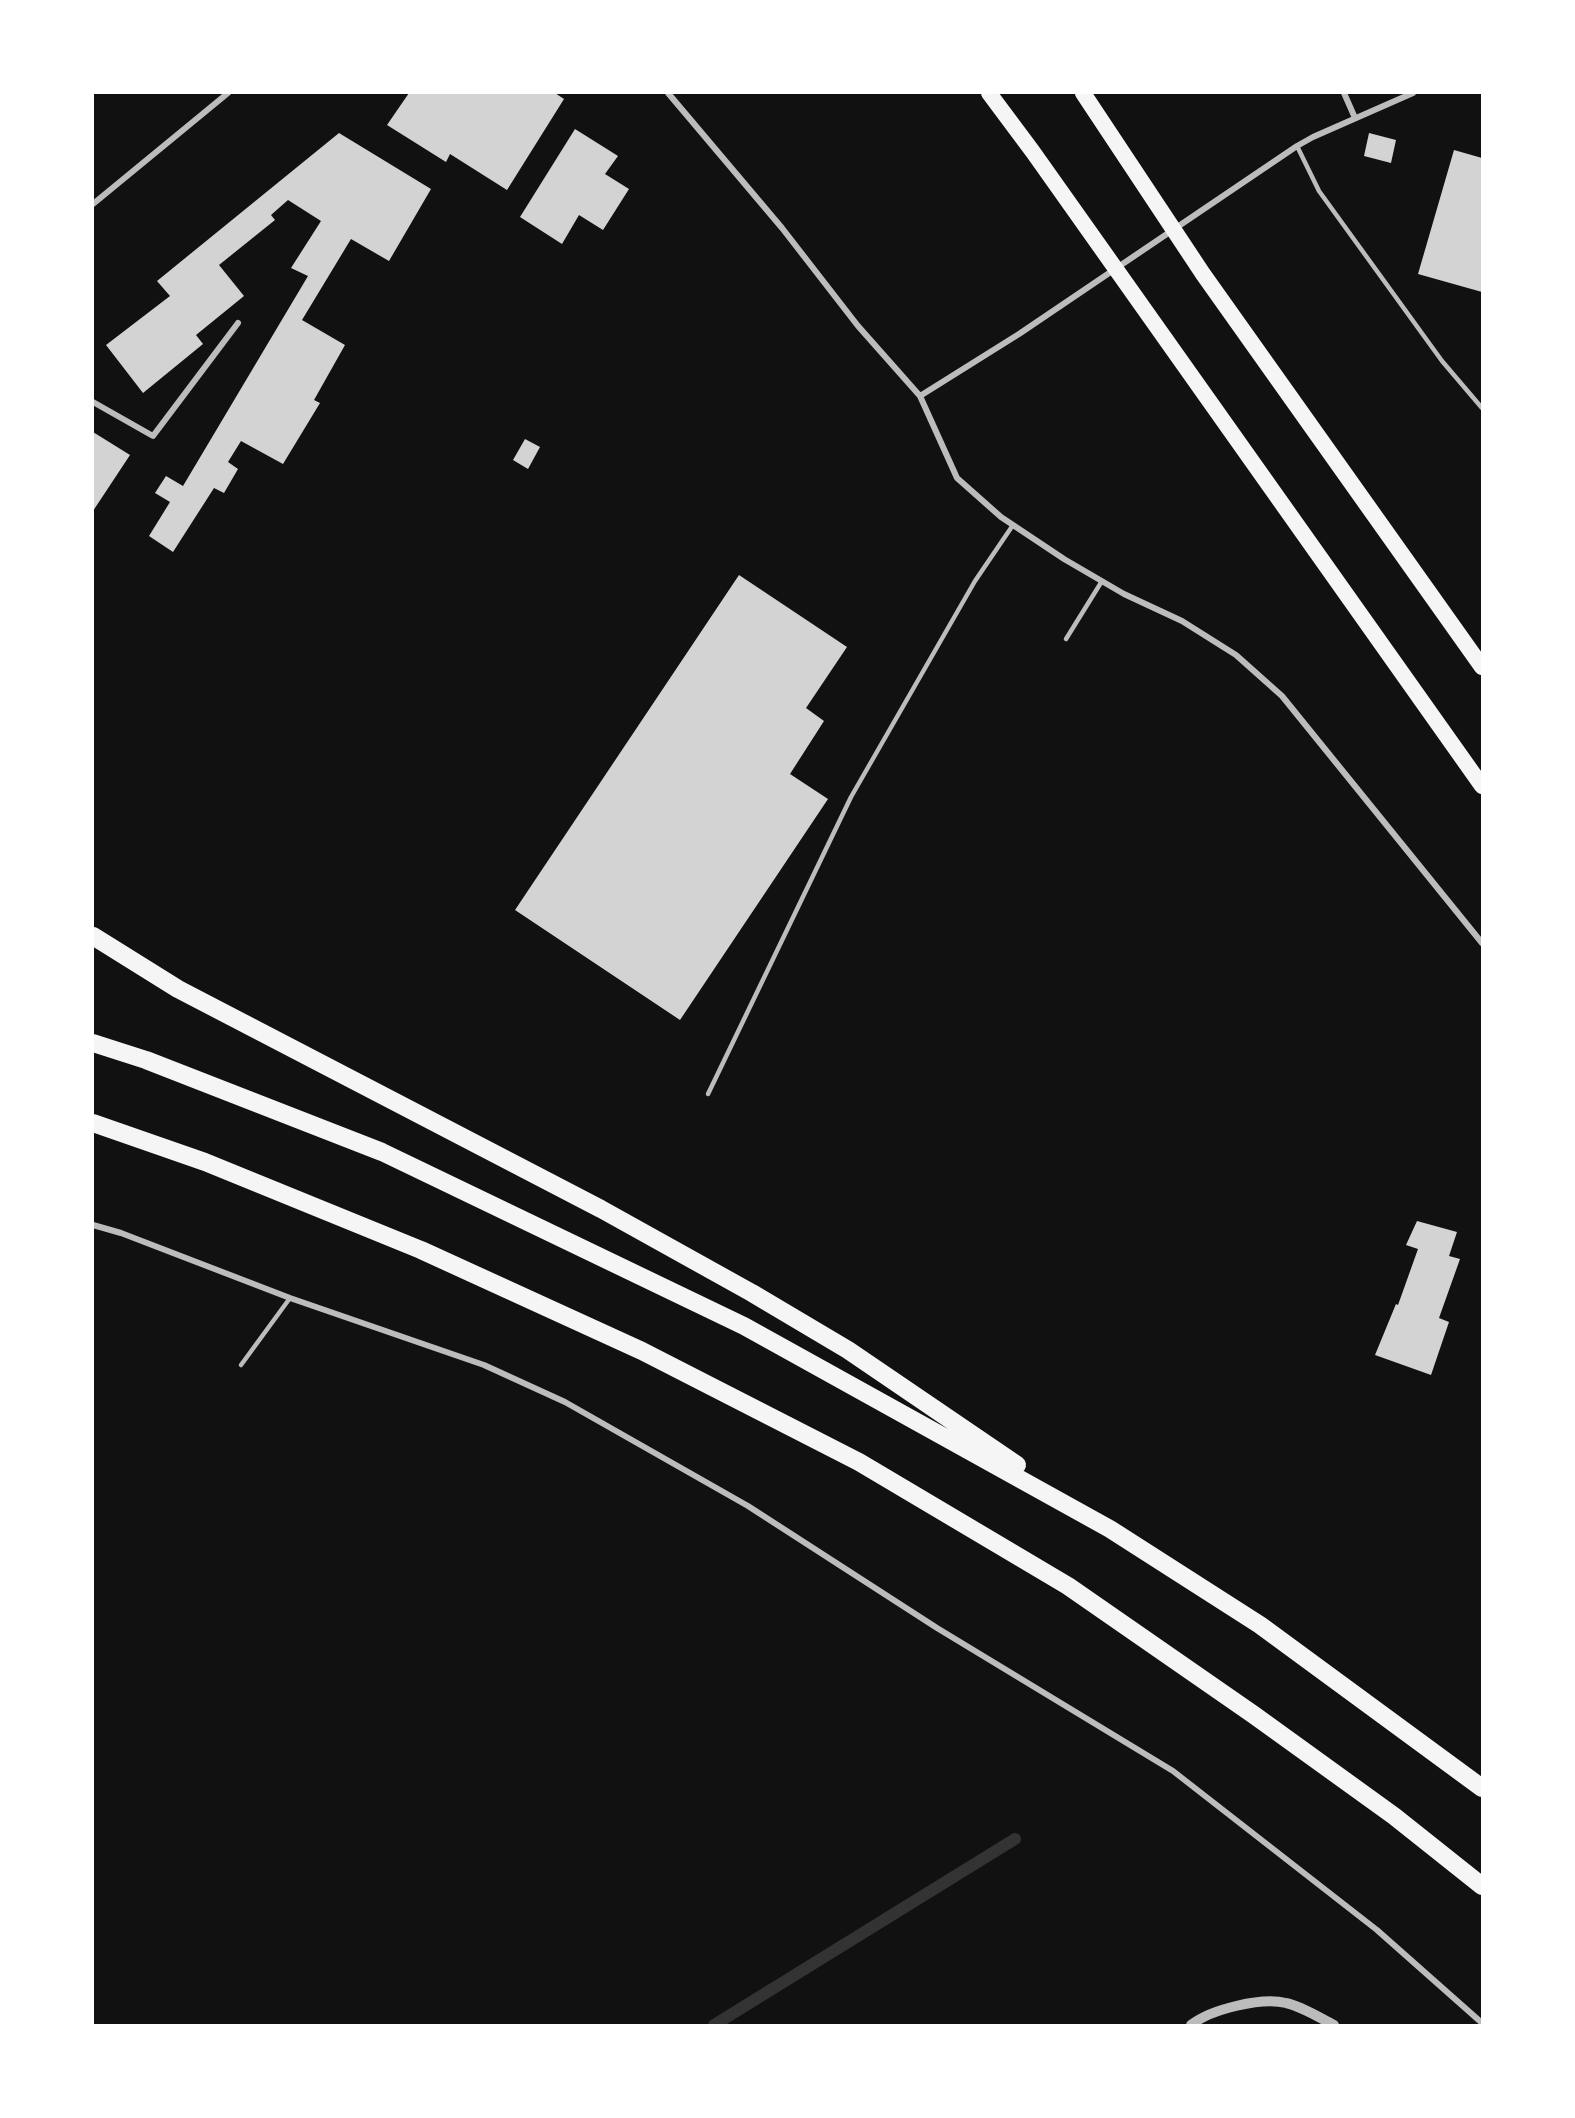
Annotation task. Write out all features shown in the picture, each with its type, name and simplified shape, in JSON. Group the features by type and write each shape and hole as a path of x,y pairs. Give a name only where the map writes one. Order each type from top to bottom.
{"highway":[{"path":"989,93 1482,786"},
{"path":"1083,93 1203,274 1482,667"},
{"path":"93,936 178,989 601,1209 752,1293 848,1350 1110,1529 1260,1625 1482,1788"},
{"path":"93,1043 146,1060 350,1140 425,1173 744,1326 1110,1529"},
{"path":"93,1123 205,1162 421,1250 642,1351 859,1462 1068,1586 1394,1816 1482,1886"}],"street":[{"path":"93,204 228,93"},
{"path":"668,93 782,228 858,326 920,396 957,478 1001,517 1064,559 1124,594 1182,621 1227,649 1282,696 1482,944"},
{"path":"1344,93 1354,118"},
{"path":"920,396 1019,334 1297,146 1413,93"},
{"path":"93,402 153,436 238,323"},
{"path":"93,1225 121,1233 290,1298 484,1365 565,1402 748,1506 937,1628 1173,1771 1377,1930 1482,2023"},
{"path":"1191,2025 1199,2019 1242,2003 1286,2002 1334,2025"}],"lane":[{"path":"1297,146 1319,191 1442,361 1482,408"},
{"path":"708,1094 851,797 975,581 1013,525"},
{"path":"1066,639 1102,581"},
{"path":"241,1365 290,1298"}],"building":[{"path":"409,93 555,93 564,99 507,190 450,154 446,162 387,125"},
{"path":"575,129 618,156 605,174 629,189 603,230 579,215 562,244 520,217"},
{"path":"339,133 431,189 389,261 351,239 302,320 345,345 314,400 320,403 283,464 241,441 228,462 238,469 224,493 214,488 173,552 149,536 170,502 155,493 166,476 183,486 308,276 291,268 321,221 288,200 271,215 275,220 219,265 244,296 196,335 203,344 143,393 106,345 170,296 157,281"},
{"path":"1369,133 1396,140 1391,163 1364,156"},
{"path":"1454,150 1482,158 1482,292 1418,274"},
{"path":"93,432 130,455 93,511"},
{"path":"525,439 540,447 528,469 513,460"},
{"path":"739,575 847,647 806,708 824,721 790,774 828,799 680,1020 515,910"},
{"path":"1417,1221 1457,1232 1449,1256 1460,1259 1439,1318 1449,1322 1431,1375 1375,1355 1396,1304 1398,1305 1418,1249 1406,1245"}],"waterway":[{"path":"714,2025 1015,1839"}]}
